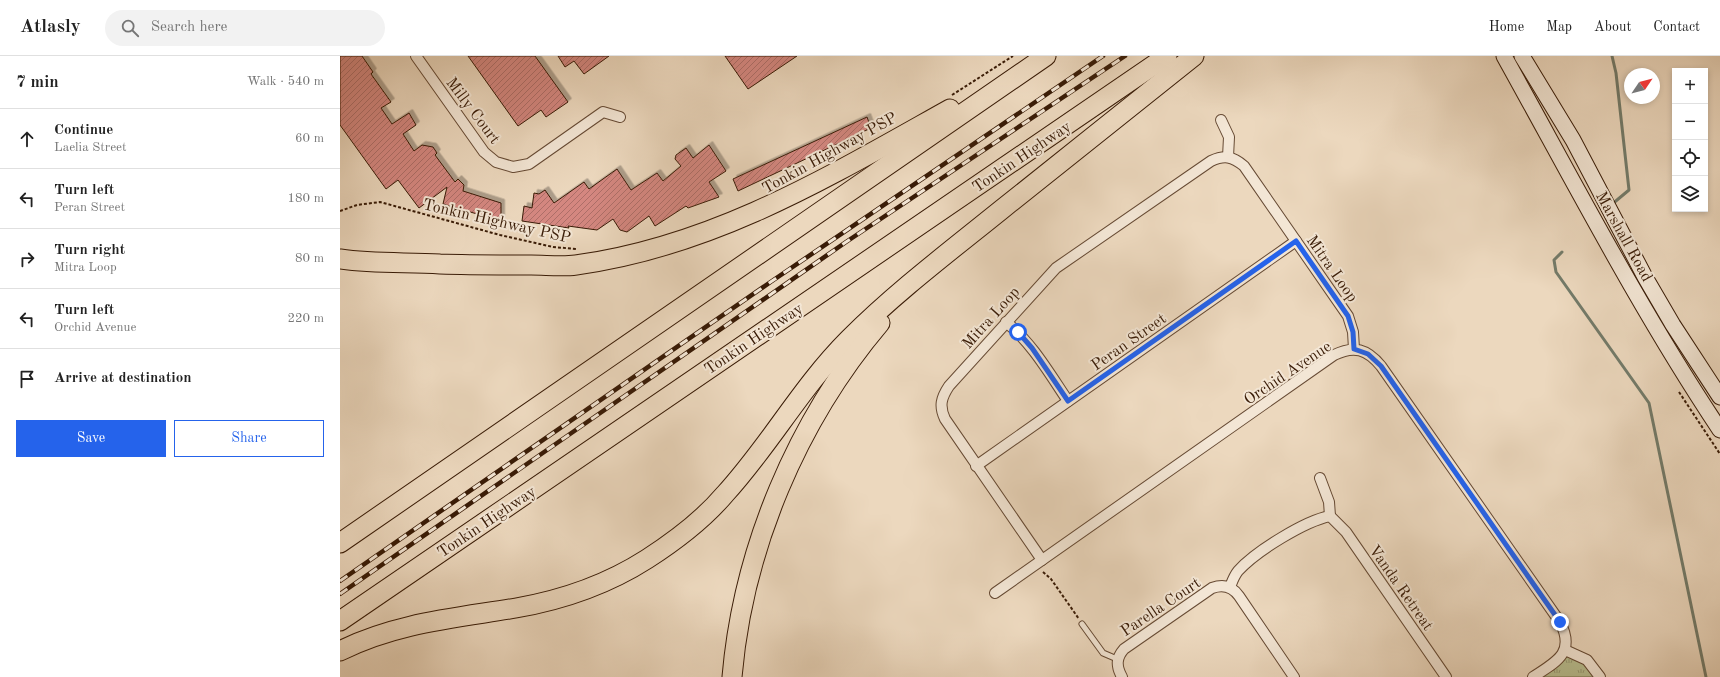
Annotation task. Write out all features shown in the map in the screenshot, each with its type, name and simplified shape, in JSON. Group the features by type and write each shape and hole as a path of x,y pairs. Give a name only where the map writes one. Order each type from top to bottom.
{"highway":[{"path":"342,260 466,265 574,265 609,260 664,246 716,229 764,209 815,184 972,96 1034,56"},
{"path":"340,543 1046,56"},
{"name":"Tonkin Highway","path":"340,621 1166,56"},
{"path":"340,651 366,639 406,627 550,601 583,590 614,577 644,561 694,524 724,496 746,470 809,384 841,347 898,292 1194,56"},
{"path":"732,677 738,628 757,549 783,479 804,437 824,401 870,335 901,299 954,248"}],"main road":[{"name":"Marshall Road","path":"1504,56 1637,296 1686,379 1720,430"},
{"name":"Marshall Road","path":"1522,56 1573,140 1645,277 1673,325 1720,397"}],"street":[{"name":"Milly Court","path":"416,56 484,152 496,162 513,167 529,164 603,112 620,117"},
{"path":"1221,120 1229,137 1228,157"},
{"name":"Mitra Loop","path":"1039,562 944,419 941,411 941,403 949,386 1056,268 1211,161 1220,157 1228,157 1236,160 1244,166 1348,316 1353,332 1354,349"},
{"name":"Peran Street","path":"976,466 1296,241"},
{"path":"1006,322 1018,332 1032,348 1068,401"},
{"name":"Orchid Avenue","path":"994,593 1334,355 1354,349 1368,354 1381,366 1560,622 1564,630 1565,650"},
{"path":"1294,677 1240,596 1230,587 1238,571 1248,562 1300,526 1317,519 1330,516 1329,502 1320,478"},
{"name":"Vanda Retreat","path":"1330,516 1346,532 1446,677"},
{"name":"Parella Court","path":"1122,677 1117,659 1124,649 1212,588 1219,586 1230,587"},
{"path":"1533,677 1557,661 1565,650 1587,660 1600,677"}],"lane":[{"path":"1082,624 1102,653 1117,659"}],"path":[{"path":"951,95 1013,56"},
{"name":"Tonkin Highway PSP","path":"340,211 357,205 380,202 500,235 552,247 582,250"},
{"path":"1039,562 1082,624"}],"green space":[{"path":"1578,655 1600,677 1533,677 1562,656"}],"building":[{"path":"340,56 362,56 373,72 371,74 391,102 381,108 392,124 409,113 416,125 403,134 414,151 422,145 433,147 437,153 435,155 455,182 458,179 464,185 463,191 501,203 501,221 443,204 447,187 419,208 398,180 386,189 340,125"},
{"path":"468,56 535,56 568,102 546,117 541,110 518,126"},
{"path":"558,56 609,56 584,74 574,61 565,67"},
{"path":"725,56 797,56 748,89"},
{"path":"867,117 871,128 738,191 733,179"},
{"path":"709,145 726,171 709,182 719,197 688,208 686,206 655,226 649,216 627,232 620,230 613,219 597,230 568,226 569,228 522,221 524,206 532,208 534,193 539,194 545,190 554,203 584,182 589,189 617,169 631,190 657,173 663,181 681,166 675,159 676,155 686,148 693,158"}],"waterway":[{"path":"1611,205 1629,190 1616,73 1612,56"},
{"path":"1562,252 1554,260 1556,272 1649,403 1706,677"}],"railway":[{"path":"340,581 772,281 1103,56"},
{"path":"340,594 846,242 1125,56"}],"route":[{"path":"1018,332 1032,348 1068,401 1296,241 1348,316 1352,324 1354,349 1368,354 1381,366 1560,622"}]}
